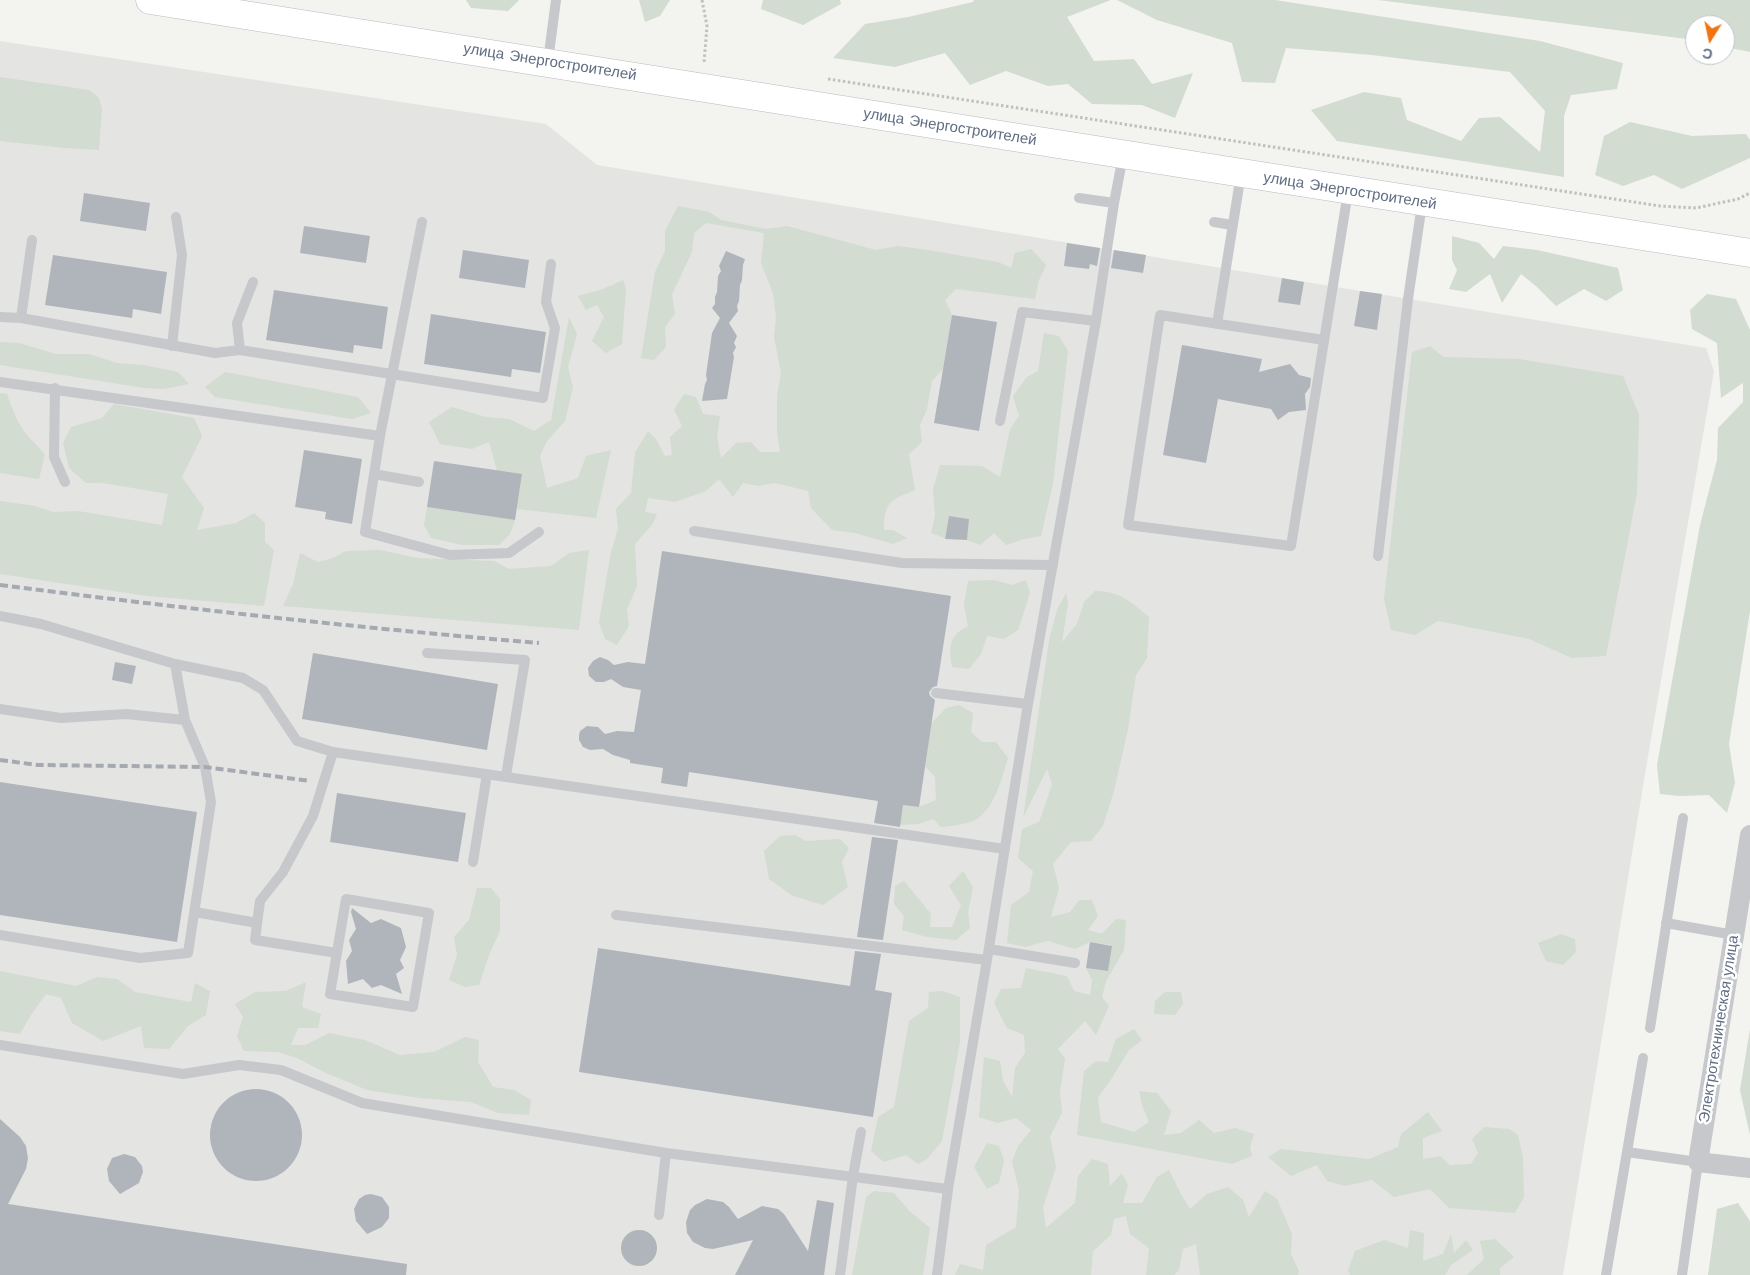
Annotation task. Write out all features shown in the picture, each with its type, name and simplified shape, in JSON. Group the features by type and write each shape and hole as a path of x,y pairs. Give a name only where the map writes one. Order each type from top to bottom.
{"main road":[{"name":"улица Энергостроителей","path":"150,0 702,86 1348,191 1750,253"}],"street":[{"name":"Электротехническая улица","path":"1698,1162 1750,835"},
{"path":"1698,1162 1750,1168"}],"lane":[{"path":"548,62 556,0"},
{"path":"937,1275 948,1189 1028,704 1096,321 1123,155"},
{"path":"1217,324 1241,173"},
{"path":"1324,340 1160,315 1128,525 1291,546 1348,191"},
{"path":"1079,198 1114,203"},
{"path":"1378,556 1408,299 1422,202"},
{"path":"172,346 182,255 176,217"},
{"path":"422,222 380,436 365,532 450,555 509,552 539,532"},
{"path":"1214,222 1232,226"},
{"path":"21,318 32,240"},
{"path":"0,317 21,318 214,353 240,350 543,398 556,328 546,302 551,264"},
{"path":"240,350 237,323 253,282"},
{"path":"1000,421 1022,312 1096,321"},
{"path":"0,382 54,388 380,436"},
{"path":"54,388 54,457 65,482"},
{"path":"374,474 419,482"},
{"path":"694,531 902,563 1053,565"},
{"path":"0,616 40,624 175,664 243,678 263,690 297,741 334,752 1005,849"},
{"path":"427,653 525,660 506,776"},
{"path":"0,935 140,958 188,954 211,802 205,767 185,720 175,664"},
{"path":"936,693 1028,704"},
{"path":"0,709 61,718 126,714 185,720"},
{"path":"334,752 313,816 283,872 260,901 255,940 337,953"},
{"path":"473,862 487,774"},
{"path":"1650,1028 1682,818"},
{"path":"346,899 429,913 413,1007 330,994 337,953 346,899"},
{"path":"195,912 257,923"},
{"path":"616,915 987,960"},
{"path":"1666,923 1734,935"},
{"path":"989,949 1075,963"},
{"path":"0,1045 182,1074 240,1066 281,1070 362,1103 666,1153 948,1189"},
{"path":"1606,1275 1643,1058"},
{"path":"840,1275 853,1176 861,1132"},
{"path":"1627,1152 1698,1162 1682,1275"},
{"path":"659,1215 666,1153"}],"path":[{"path":"702,0 706,26 706,51 702,86"},
{"path":"826,79 1660,206 1696,208 1738,199 1750,193"}],"shaded area":[{"path":"466,0 519,0 508,11 471,8"},
{"path":"639,0 670,0 660,16 645,22"},
{"path":"763,0 840,0 841,4 803,25 761,9"},
{"path":"974,0 1111,0 1067,17 1094,61 1134,59 1152,84 1193,73 1175,118 1142,105 1092,104 1068,84 1048,86 1006,71 970,85 945,53 895,67 833,58 865,24 908,17 973,2"},
{"path":"1117,0 1275,0 1540,41 1623,63 1617,89 1571,95 1564,116 1564,177 1337,141 1311,110 1364,92 1401,98 1407,120 1461,141 1479,118 1500,117 1540,152 1545,111 1510,72 1372,55 1286,48 1275,83 1242,82 1232,43 1157,20"},
{"path":"1378,0 1750,0 1750,52 1735,49 1735,15 1685,15 1685,39"},
{"path":"0,41 546,124 597,165 1706,348 1714,371 1646,768 1563,1275 0,1275"},
{"path":"0,77 89,90 99,98 102,109 99,150 0,141"},
{"path":"1630,122 1692,136 1746,134 1750,140 1750,158 1682,189 1654,175 1623,186 1595,175 1604,136"},
{"path":"678,206 709,212 721,220 766,229 787,226 876,250 898,246 928,250 998,262 1011,268 1015,253 1031,249 1046,265 1039,280 1035,299 956,289 945,300 952,315 943,369 932,381 927,409 920,425 922,442 909,454 915,490 895,499 887,507 885,513 884,530 893,530 907,538 893,544 855,533 832,530 811,508 808,491 775,483 758,486 743,483 733,497 719,479 706,491 675,502 648,498 645,512 657,514 652,525 635,544 637,586 627,609 629,626 617,645 605,639 599,622 611,552 618,529 616,509 631,493 635,453 648,431 656,439 665,456 672,455 670,437 682,426 674,410 684,394 696,397 703,414 720,416 717,437 721,458 736,443 751,442 760,452 780,452 777,432 777,396 781,373 774,337 776,317 773,293 761,263 764,233 706,223 694,233 692,252 672,294 675,314 665,327 666,347 654,360 641,358 655,272 665,251 665,231"},
{"path":"1452,236 1479,243 1494,259 1503,246 1537,250 1618,268 1623,290 1606,301 1584,289 1556,306 1521,274 1502,303 1490,274 1466,292 1449,289 1457,270 1452,260"},
{"path":"623,280 626,289 622,344 606,353 592,341 604,317 597,305 586,310 578,296 603,289"},
{"path":"1707,294 1736,299 1750,330 1750,611 1729,744 1735,783 1727,813 1709,795 1680,796 1660,794 1657,765 1700,525 1717,460 1718,428 1743,402 1743,383 1721,398 1717,343 1692,329 1690,310"},
{"path":"569,317 577,334 568,367 573,387 565,421 547,441 540,456 547,488 578,478 586,456 611,450 596,518 517,509 522,475 497,471 489,442 472,449 440,444 429,422 452,407 486,417 509,419 534,431 551,420"},
{"path":"1044,333 1059,336 1068,351 1053,483 1041,536 1006,545 994,533 980,545 967,540 969,519 949,516 945,538 931,533 935,516 933,489 940,465 982,466 1000,477 1010,429 1019,416 1013,396 1027,377 1038,371"},
{"path":"0,342 19,343 56,354 89,354 117,363 144,365 178,372 189,384 164,389 144,388 0,365"},
{"path":"1430,346 1443,357 1519,359 1623,376 1639,415 1637,493 1606,656 1572,658 1529,639 1438,621 1415,635 1391,630 1384,599 1412,352"},
{"path":"225,372 358,397 371,413 352,419 215,397 205,387"},
{"path":"0,393 7,394 22,427 31,440 45,454 39,479 0,473"},
{"path":"114,404 194,418 202,436 182,477 204,508 197,530 236,523 254,513 265,523 265,542 274,550 264,606 147,596 0,574 0,501 35,506 53,512 78,511 162,525 168,494 103,483 86,483 69,468 63,443 71,427 102,418"},
{"path":"427,507 515,520 510,534 499,545 462,545 431,538 424,525"},
{"path":"380,550 418,558 494,561 509,569 551,566 569,553 589,550 579,630 283,606 293,584 300,553 318,562 333,558 346,551"},
{"path":"994,580 1012,585 1026,580 1030,593 1018,630 1004,639 987,636 981,654 969,669 952,667 951,643 961,630 968,626 964,605 968,581"},
{"path":"1095,591 1111,593 1125,598 1149,617 1147,658 1136,675 1128,729 1114,791 1103,826 1091,841 1071,842 1053,864 1059,888 1051,917 1070,912 1079,900 1092,900 1098,916 1088,930 1102,934 1116,919 1126,920 1124,950 1106,981 1102,997 1109,1006 1096,1035 1085,1021 1058,1049 1065,1059 1060,1091 1062,1113 1050,1137 1056,1167 1043,1208 1046,1228 1075,1203 1078,1176 1092,1159 1108,1164 1110,1186 1122,1173 1128,1185 1123,1203 1142,1203 1157,1177 1169,1170 1190,1209 1207,1194 1228,1187 1243,1200 1249,1217 1265,1191 1277,1199 1292,1234 1291,1254 1299,1271 1298,1275 1200,1275 1196,1244 1183,1249 1179,1270 1174,1275 1146,1275 1149,1248 1130,1234 1126,1216 1114,1219 1111,1235 1093,1251 1091,1275 955,1275 960,1264 983,1270 986,1245 1016,1227 1019,1190 1012,1162 1018,1146 1031,1130 1016,1118 998,1123 979,1117 984,1057 1000,1061 1003,1081 1012,1097 1015,1068 1025,1053 1024,1035 1007,1028 994,1003 1001,989 1021,988 1026,968 1067,976 1074,991 1090,995 1092,980 1086,968 1108,971 1111,945 1090,942 1075,949 1048,941 1025,947 1007,943 1011,905 1029,892 1033,871 1018,858 1022,829 1039,822 1052,785 1047,769 1023,818 1049,641 1057,610 1066,593 1068,603 1062,642 1077,624 1084,602"},
{"path":"959,705 973,713 971,732 982,742 996,742 1008,758 992,802 982,815 974,821 941,827 933,819 919,824 900,825 903,805 919,807 936,800 935,777 925,766 931,724 946,708"},
{"path":"795,835 806,841 840,839 849,848 842,862 848,887 823,905 793,896 769,879 764,851 780,836"},
{"path":"963,871 973,887 968,913 970,928 956,940 927,937 902,930 904,916 894,904 895,886 904,881 931,914 930,927 952,927 961,905 949,886"},
{"path":"477,888 491,888 500,899 500,931 489,955 479,985 465,987 449,980 457,955 454,937 469,920"},
{"path":"1561,934 1575,939 1576,952 1563,965 1546,961 1538,943"},
{"path":"0,971 76,986 97,977 117,979 135,992 191,1002 195,983 210,991 206,1015 188,1026 169,1049 144,1048 141,1026 103,1041 72,1023 61,998 46,994 20,1034 0,1031"},
{"path":"306,982 302,1007 321,1014 318,1028 298,1028 291,1045 305,1045 329,1033 365,1040 400,1055 434,1052 465,1037 479,1040 478,1062 493,1087 514,1090 531,1100 529,1115 498,1113 471,1102 419,1098 367,1090 326,1073 297,1058 278,1052 244,1051 237,1036 243,1017 235,1004 255,992 286,991"},
{"path":"942,991 960,997 960,1042 942,1141 927,1159 918,1164 906,1155 884,1162 871,1151 878,1117 894,1107 909,1021 928,1008 929,992"},
{"path":"1165,992 1181,992 1183,1004 1175,1015 1154,1014 1155,1001"},
{"path":"1134,1029 1142,1040 1129,1050 1098,1097 1101,1122 1134,1132 1149,1122 1139,1091 1157,1093 1171,1111 1164,1135 1181,1133 1199,1120 1214,1133 1235,1128 1254,1134 1250,1147 1252,1156 1232,1164 1077,1135 1084,1071 1096,1061 1108,1062 1116,1039"},
{"path":"1750,1029 1750,1135 1740,1090"},
{"path":"1428,1112 1442,1131 1423,1138 1423,1159 1440,1156 1450,1165 1471,1164 1478,1153 1472,1139 1484,1127 1509,1129 1518,1135 1523,1157 1524,1197 1515,1213 1449,1208 1430,1189 1394,1197 1372,1180 1345,1186 1327,1181 1317,1165 1291,1176 1268,1157 1281,1149 1369,1159 1398,1147 1401,1134"},
{"path":"987,1143 999,1146 1004,1161 999,1183 987,1189 974,1167"},
{"path":"874,1191 894,1193 909,1211 930,1228 923,1275 852,1275 866,1197"},
{"path":"1738,1203 1750,1221 1750,1275 1708,1275 1717,1209"},
{"path":"1410,1230 1424,1233 1423,1261 1443,1254 1451,1234 1454,1253 1466,1240 1473,1250 1451,1265 1445,1275 1350,1275 1348,1271 1355,1251 1384,1240 1408,1248"},
{"path":"1495,1239 1514,1257 1500,1268 1500,1275 1467,1275 1484,1259 1480,1241"}],"building":[{"path":"84,193 150,203 146,231 80,221"},
{"path":"304,226 370,236 366,263 300,253"},
{"path":"1067,243 1100,248 1097,266 1090,264 1089,269 1064,266"},
{"path":"463,250 529,260 525,288 459,278"},
{"path":"1114,250 1146,255 1143,273 1111,268"},
{"path":"726,251 745,259 737,306 738,311 729,323 737,336 734,343 736,347 733,353 734,357 727,399 702,401 707,380 706,375 712,333 720,318 712,308 715,304 718,276 721,271 719,266"},
{"path":"53,255 167,272 161,314 133,309 132,318 45,305"},
{"path":"1282,278 1304,282 1300,305 1278,302"},
{"path":"274,290 388,307 382,349 354,345 353,353 266,340"},
{"path":"1360,291 1382,294 1377,330 1354,326"},
{"path":"431,314 546,332 540,373 512,369 511,377 424,364"},
{"path":"952,315 997,322 979,431 934,423"},
{"path":"1182,345 1262,359 1259,372 1290,364 1299,375 1311,378 1310,387 1305,394 1306,410 1289,412 1278,420 1271,409 1218,399 1206,463 1163,455"},
{"path":"304,450 362,459 352,524 325,519 326,512 295,507"},
{"path":"434,461 522,474 515,520 427,507"},
{"path":"949,516 969,519 967,540 945,539"},
{"path":"662,551 951,596 937,686 933,687 929,692 930,696 935,700 919,807 903,805 900,827 874,823 878,801 689,772 687,787 661,783 663,768 630,763 630,760 613,755 603,749 590,750 583,747 579,740 579,735 580,731 587,726 598,727 605,734 617,731 634,732 641,690 623,687 611,679 604,682 596,682 589,676 588,668 593,661 600,657 614,665 628,662 645,664"},
{"path":"313,653 498,684 487,750 302,719"},
{"path":"115,662 136,666 132,684 112,680"},
{"path":"0,782 197,812 177,942 0,915"},
{"path":"337,793 466,813 458,862 330,842"},
{"path":"872,837 898,840 883,940 857,937"},
{"path":"352,908 371,923 381,919 401,928 406,947 400,960 404,968 396,974 402,994 381,985 372,988 363,979 348,984 346,961 352,951 349,940 356,929 351,912"},
{"path":"1090,942 1112,946 1108,971 1086,968"},
{"path":"598,948 850,986 855,951 881,954 875,990 892,993 873,1117 579,1072"},
{"path":"256,1089 274,1092 289,1102 299,1117 302,1135 299,1153 289,1168 274,1178 256,1181 238,1178 223,1168 213,1153 210,1135 213,1117 223,1102 238,1092"},
{"path":"0,1119 20,1137 26,1146 28,1158 26,1169 8,1204 407,1264 406,1275 0,1275"},
{"path":"124,1154 135,1157 142,1166 143,1172 139,1183 120,1194 109,1181 107,1169 112,1158"},
{"path":"371,1194 382,1197 389,1207 389,1218 382,1227 367,1234 356,1221 354,1209 359,1199"},
{"path":"707,1199 723,1202 738,1219 762,1206 778,1209 784,1214 808,1251 817,1200 834,1203 824,1275 735,1275 753,1240 713,1249 705,1248 693,1242 687,1233 686,1222 690,1210"},
{"path":"639,1230 646,1231 652,1235 656,1241 656,1255 652,1261 646,1265 639,1266 632,1265 626,1261 622,1255 621,1248 622,1241 626,1235 632,1231"}],"railway":[{"path":"0,585 269,617 539,643"},
{"path":"0,760 38,765 205,767 310,781"}]}
